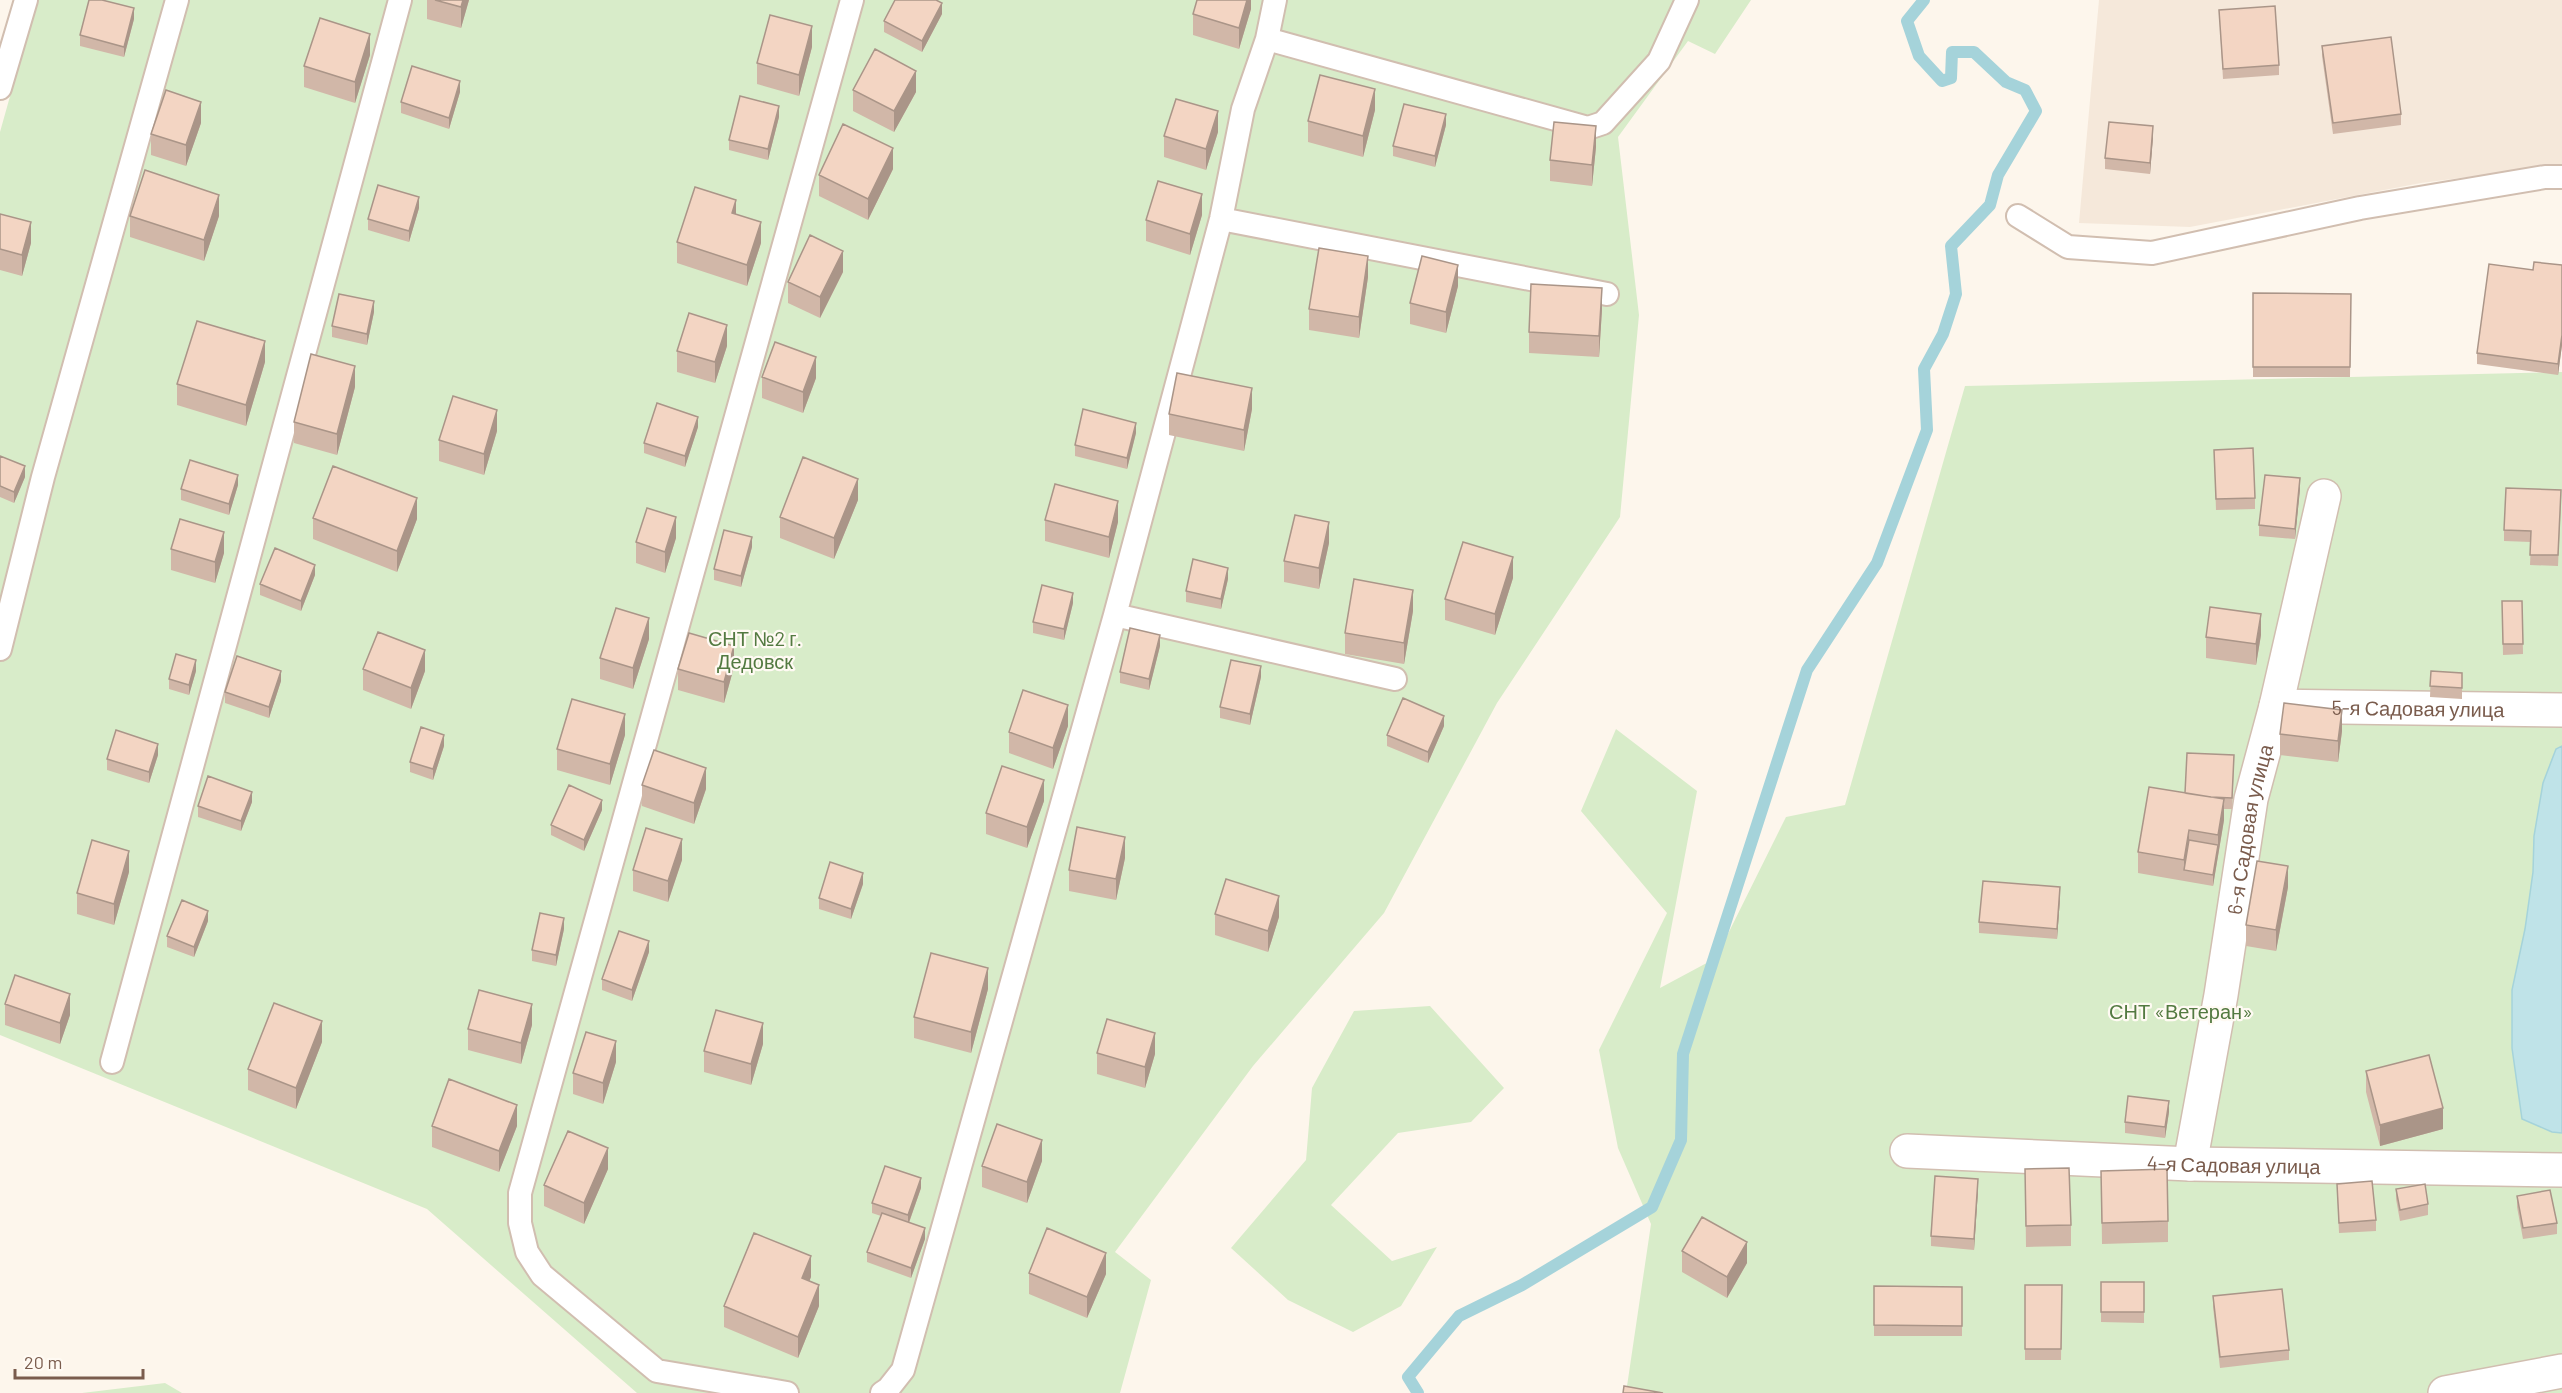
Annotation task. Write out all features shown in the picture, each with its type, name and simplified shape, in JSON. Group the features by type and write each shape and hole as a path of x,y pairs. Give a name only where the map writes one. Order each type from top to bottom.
{"street":[{"name":"6-я Садовая улица","path":"2190,1164 2221,995 2251,800 2276,706 2324,496"},
{"name":"5-я Садовая улица","path":"2276,706 2562,710"},
{"name":"4-я Садовая улица","path":"1907,1151 2190,1164 2562,1170"},
{"path":"2445,1393 2562,1371"}],"lane":[{"path":"0,88 26,0"},
{"path":"0,649 42,477 177,0"},
{"path":"112,1062 400,0"},
{"path":"788,1393 657,1371 542,1275 527,1252 520,1223 520,1193 852,0"},
{"path":"882,1393 903,1370 1114,615 1221,219 1243,109 1267,39 1275,0"},
{"path":"1267,39 1588,128 1603,123 1659,61 1687,0"},
{"path":"2018,216 2068,247 2152,253 2360,208 2546,177 2562,177"},
{"path":"1221,219 1607,294"},
{"path":"1114,615 1395,679"}],"shaded area":[{"path":"2099,0 2562,0 2562,165 2421,183 2190,227 2079,223"}],"green space":[{"name":"СНТ №2 г. Дедовск","path":"37,0 1751,0 1715,54 1688,41 1618,137 1639,315 1620,517 1497,703 1384,913 1253,1066 1115,1252 1151,1280 1120,1393 637,1393 427,1209 0,1035 0,132"},
{"name":"СНТ «Ветеран»","path":"2562,372 2562,1393 1626,1393 1651,1224 1618,1148 1599,1050 1667,913 1581,811 1616,729 1697,791 1660,988 1716,958 1786,817 1845,805 1965,386"},
{"path":"1430,1006 1504,1088 1471,1122 1398,1133 1331,1205 1392,1261 1437,1247 1401,1306 1353,1332 1288,1300 1231,1248 1306,1160 1312,1088 1354,1011"},
{"path":"165,1383 182,1393 82,1393"}],"water":[{"path":"2562,746 2562,1133 2552,1132 2522,1119 2512,1048 2512,990 2525,929 2533,872 2534,836 2543,783 2556,749"}],"building":[{"path":"89,0 102,0 134,8 124,47 80,35"},
{"path":"435,0 463,0 461,7"},
{"path":"895,0 936,0 942,3 922,41 884,21"},
{"path":"1197,0 1247,0 1239,28 1193,14"},
{"path":"2275,6 2279,65 2223,69 2219,10"},
{"path":"770,15 812,26 799,75 757,63"},
{"path":"320,18 370,34 355,82 304,66"},
{"path":"2391,37 2401,114 2333,123 2322,46"},
{"path":"875,49 916,71 894,111 853,90"},
{"path":"412,66 460,81 449,118 401,102"},
{"path":"1320,75 1375,89 1363,136 1308,121"},
{"path":"166,90 201,102 186,145 151,134"},
{"path":"740,96 779,106 768,149 729,140"},
{"path":"1176,99 1218,111 1206,149 1164,136"},
{"path":"1404,104 1446,114 1435,156 1393,146"},
{"path":"1554,122 1596,126 1592,165 1550,160"},
{"path":"2109,122 2153,126 2150,163 2105,158"},
{"path":"843,124 893,148 868,199 819,175"},
{"path":"145,170 219,195 204,240 130,216"},
{"path":"1158,181 1202,194 1190,234 1146,220"},
{"path":"378,185 419,197 409,231 368,219"},
{"path":"695,187 736,200 732,213 761,222 747,265 677,242"},
{"path":"0,214 31,222 22,255 0,249"},
{"path":"810,235 843,251 820,297 788,282"},
{"path":"1319,248 1368,256 1359,317 1309,309"},
{"path":"1422,256 1458,265 1446,312 1410,303"},
{"path":"2534,262 2562,265 2562,335 2558,364 2477,353 2489,264 2533,270"},
{"path":"1531,284 1602,288 1599,336 1529,332"},
{"path":"2253,293 2351,294 2350,367 2253,367"},
{"path":"339,294 374,301 367,334 332,326"},
{"path":"689,313 727,325 715,362 677,351"},
{"path":"197,321 265,341 246,405 177,384"},
{"path":"775,342 816,357 803,392 762,377"},
{"path":"311,354 355,366 337,434 294,422"},
{"path":"1177,373 1252,388 1244,430 1169,414"},
{"path":"453,396 497,410 484,454 439,440"},
{"path":"657,403 698,417 685,456 644,443"},
{"path":"1083,409 1136,423 1127,458 1075,445"},
{"path":"2253,448 2255,498 2216,499 2214,450"},
{"path":"0,456 25,466 14,492 0,486"},
{"path":"803,457 858,479 834,538 780,517"},
{"path":"190,460 238,475 229,504 181,489"},
{"path":"333,466 417,498 397,551 313,518"},
{"path":"2265,475 2300,478 2295,529 2259,525"},
{"path":"1055,484 1118,501 1109,537 1045,520"},
{"path":"2506,488 2561,490 2558,555 2530,555 2531,531 2504,530"},
{"path":"647,508 676,517 665,552 636,542"},
{"path":"1295,515 1329,522 1319,568 1284,561"},
{"path":"180,519 224,532 215,562 171,549"},
{"path":"724,530 752,537 741,576 714,569"},
{"path":"1463,542 1513,557 1495,614 1445,599"},
{"path":"275,548 315,565 301,601 260,584"},
{"path":"1193,559 1228,568 1221,599 1186,591"},
{"path":"1354,579 1413,590 1404,643 1345,633"},
{"path":"1042,585 1073,593 1064,629 1033,622"},
{"path":"2502,601 2522,601 2523,644 2503,644"},
{"path":"2210,607 2261,614 2256,644 2206,637"},
{"path":"616,608 649,618 633,668 600,658"},
{"path":"1130,628 1160,635 1149,679 1120,672"},
{"path":"378,632 425,650 411,688 363,669"},
{"path":"689,633 734,646 724,682 678,669"},
{"path":"176,654 196,660 189,685 169,679"},
{"path":"237,656 281,671 269,707 225,692"},
{"path":"1231,660 1261,666 1250,714 1220,707"},
{"path":"2431,671 2462,673 2462,688 2430,686"},
{"path":"1023,690 1068,705 1053,748 1009,732"},
{"path":"1403,698 1444,716 1428,752 1387,735"},
{"path":"572,699 625,714 610,764 557,749"},
{"path":"2284,703 2342,710 2338,741 2280,734"},
{"path":"421,727 444,735 433,769 410,762"},
{"path":"116,730 158,744 149,772 107,759"},
{"path":"654,750 706,768 694,803 642,785"},
{"path":"2187,753 2234,755 2232,798 2185,793"},
{"path":"1002,766 1044,780 1027,827 986,813"},
{"path":"208,776 252,792 241,821 198,806"},
{"path":"569,785 602,800 584,840 551,825"},
{"path":"2149,787 2224,799 2218,835 2189,830 2184,860 2138,852"},
{"path":"1077,827 1125,837 1116,879 1069,870"},
{"path":"646,828 682,839 668,881 633,870"},
{"path":"92,840 129,851 114,904 77,893"},
{"path":"2189,840 2218,845 2213,875 2184,870"},
{"path":"2257,861 2288,866 2276,930 2246,925"},
{"path":"830,862 863,873 851,909 819,898"},
{"path":"1226,879 1279,896 1268,931 1215,914"},
{"path":"1983,881 2060,887 2057,929 1979,922"},
{"path":"182,900 208,911 194,947 167,936"},
{"path":"540,913 564,918 556,955 532,950"},
{"path":"619,931 649,941 632,990 602,979"},
{"path":"931,953 988,968 971,1032 914,1017"},
{"path":"15,975 70,994 60,1023 5,1004"},
{"path":"479,990 532,1004 521,1043 468,1029"},
{"path":"274,1003 322,1021 296,1088 248,1069"},
{"path":"716,1010 763,1023 751,1064 704,1051"},
{"path":"1107,1019 1155,1033 1145,1067 1097,1053"},
{"path":"586,1032 616,1041 603,1083 573,1073"},
{"path":"2429,1055 2443,1108 2380,1125 2366,1071"},
{"path":"449,1079 517,1105 499,1151 432,1126"},
{"path":"2128,1096 2169,1101 2165,1127 2125,1122"},
{"path":"997,1124 1042,1140 1027,1182 982,1166"},
{"path":"568,1131 608,1148 584,1203 544,1185"},
{"path":"885,1166 921,1178 908,1215 872,1203"},
{"path":"2069,1168 2071,1225 2026,1226 2025,1169"},
{"path":"2167,1169 2168,1221 2102,1223 2101,1171"},
{"path":"1935,1176 1978,1179 1974,1239 1931,1236"},
{"path":"2372,1181 2376,1220 2339,1223 2337,1184"},
{"path":"2425,1184 2428,1204 2400,1210 2396,1189"},
{"path":"2550,1190 2557,1223 2523,1228 2517,1196"},
{"path":"882,1213 925,1228 911,1268 867,1252"},
{"path":"1702,1217 1747,1242 1727,1277 1682,1251"},
{"path":"1047,1228 1106,1253 1087,1297 1029,1273"},
{"path":"754,1233 811,1256 802,1278 819,1285 798,1337 724,1306"},
{"path":"2101,1282 2144,1282 2144,1312 2101,1312"},
{"path":"2025,1285 2062,1285 2061,1349 2025,1349"},
{"path":"1874,1286 1962,1287 1962,1326 1874,1325"},
{"path":"2282,1289 2289,1350 2220,1357 2213,1296"},
{"path":"1624,1386 1663,1393 1623,1393"}],"waterway":[{"path":"1418,1393 1408,1377 1459,1316 1522,1285 1652,1207 1681,1140 1683,1054 1807,670 1877,563 1927,430 1924,369 1943,334 1956,294 1951,246 1990,205 1998,175 2036,111 2025,90 2006,82 1974,52 1952,52 1951,78 1942,81 1919,56 1907,21 1924,0"}]}
